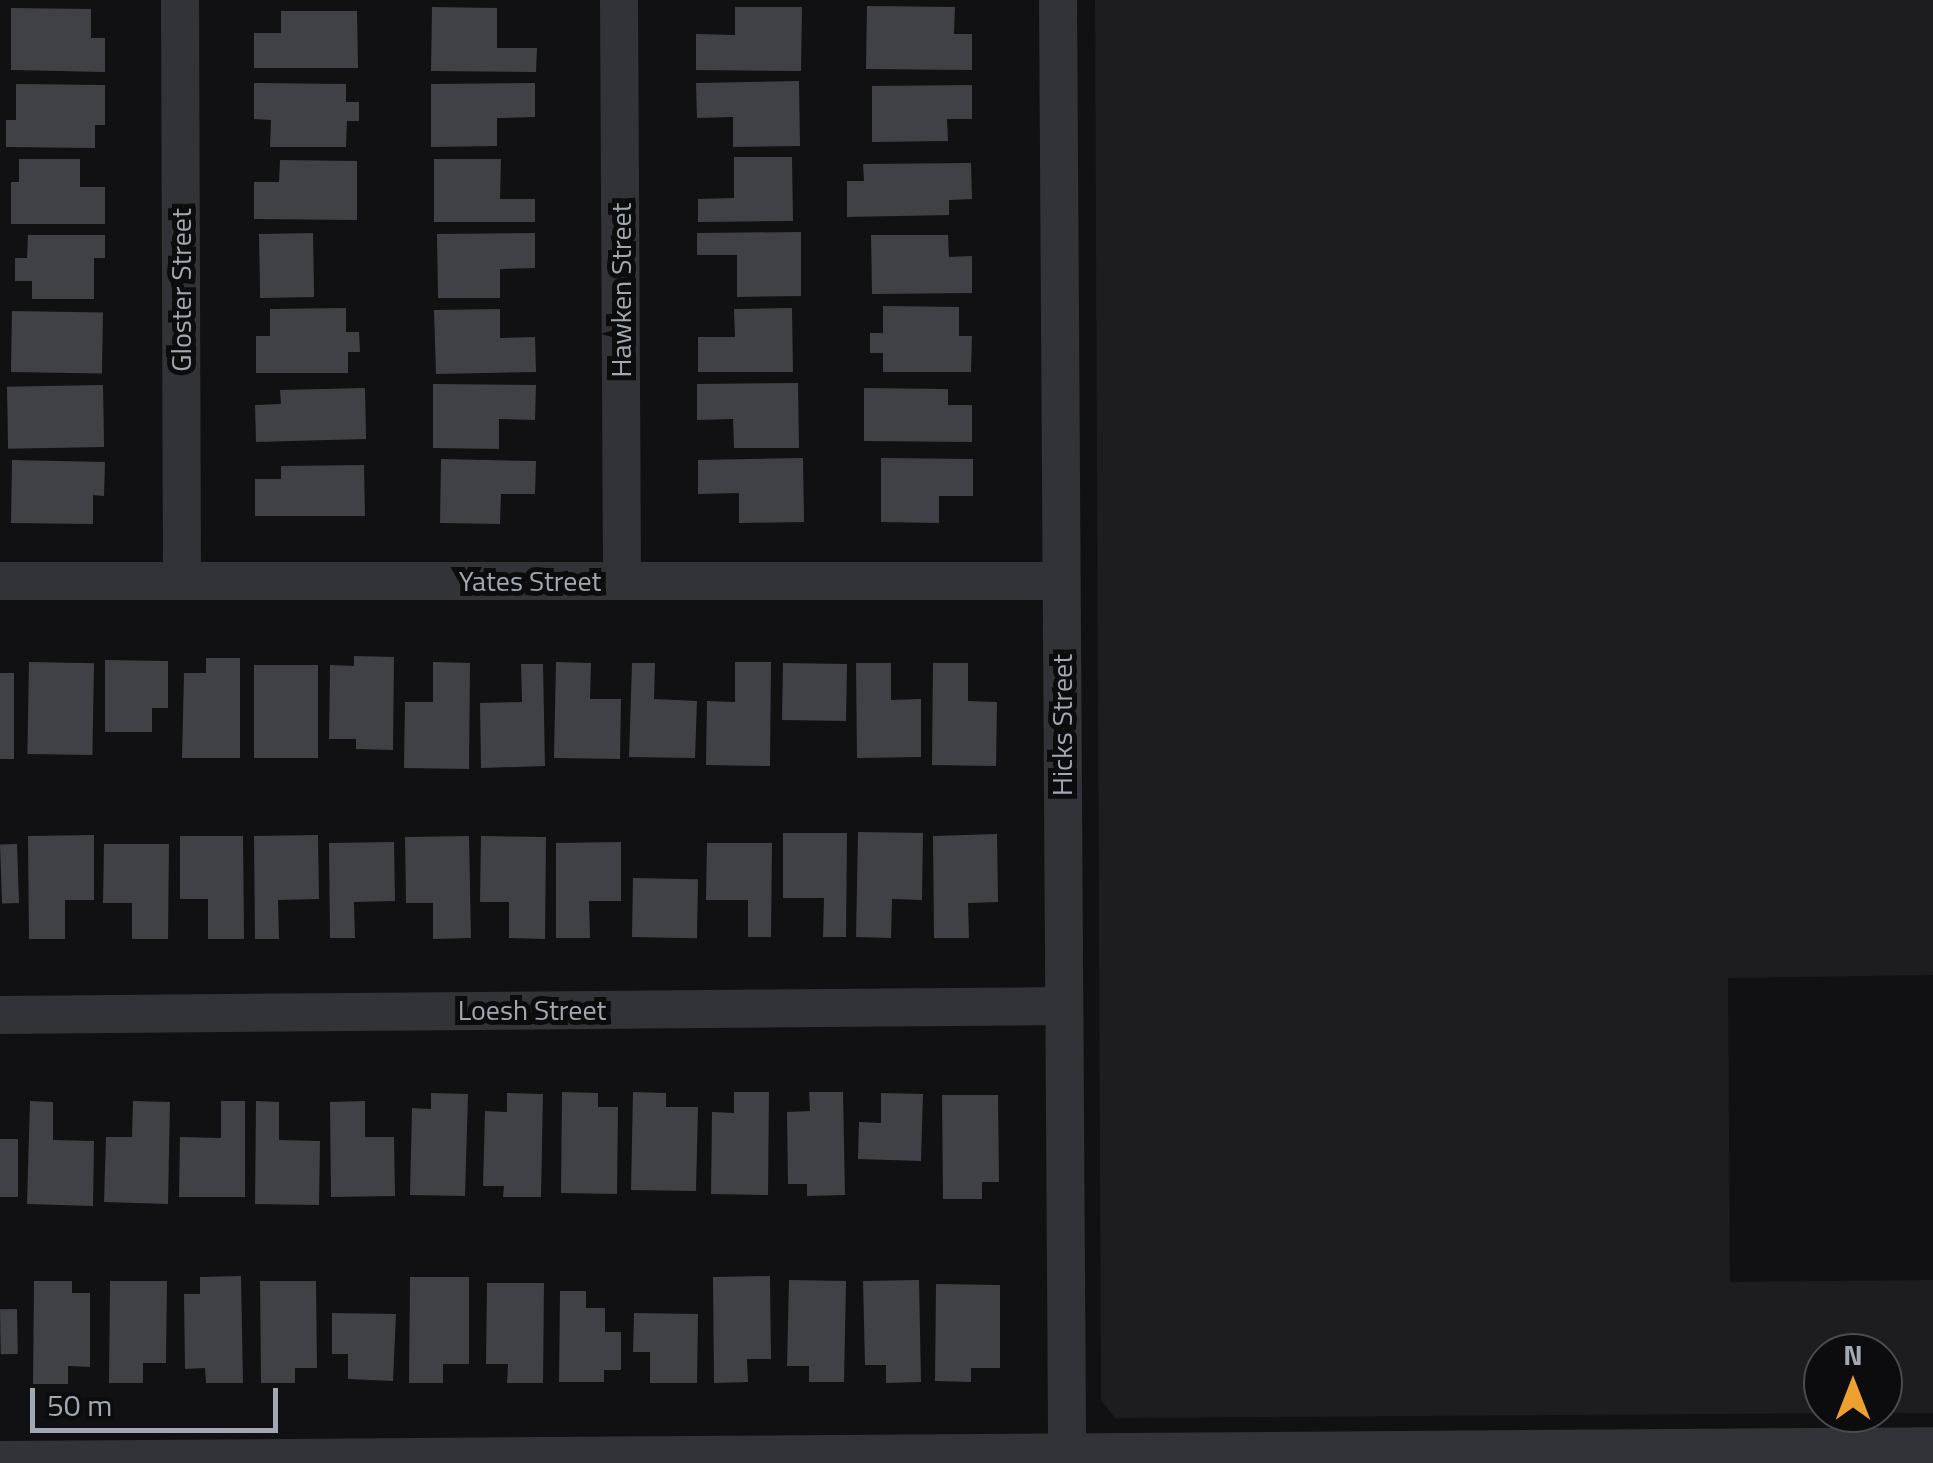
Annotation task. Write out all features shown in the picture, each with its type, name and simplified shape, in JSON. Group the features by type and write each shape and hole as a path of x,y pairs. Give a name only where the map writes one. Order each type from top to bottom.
{"street":[{"name":"Gloster Street","path":"180,0 182,581"},
{"name":"Hawken Street","path":"619,0 622,581"},
{"name":"Hicks Street","path":"1058,0 1067,1449"},
{"name":"Yates Street","path":"0,581 1061,581"},
{"name":"Loesh Street","path":"0,1015 1064,1006"},
{"path":"0,1460 414,1460 1067,1449 1933,1446"}],"shaded area":[{"path":"1095,0 1933,0 1933,975 1728,978 1730,1282 1933,1280 1933,1413 1903,1413 1903,1333 1803,1333 1803,1413 1115,1418 1101,1400"}],"building":[{"path":"867,6 955,7 954,34 972,34 972,70 866,69"},
{"path":"432,7 497,8 497,48 537,48 536,72 431,71"},
{"path":"735,7 802,7 801,71 696,70 696,34 735,35"},
{"path":"11,8 91,9 91,38 105,38 105,72 11,70"},
{"path":"281,11 357,11 358,68 254,68 254,33 281,33"},
{"path":"799,81 800,146 733,147 733,117 697,118 696,83"},
{"path":"254,83 346,84 346,102 359,102 359,121 347,121 346,147 270,147 271,120 254,119"},
{"path":"535,83 535,117 497,118 497,146 431,147 431,84"},
{"path":"16,84 105,85 105,125 95,125 95,148 6,147 6,120 16,120"},
{"path":"972,85 972,119 947,119 948,141 872,142 872,86"},
{"path":"734,157 792,157 793,221 698,222 698,199 734,198"},
{"path":"19,159 80,159 80,187 105,187 105,224 11,224 11,182 19,182"},
{"path":"434,159 501,159 500,199 535,199 535,222 434,222"},
{"path":"280,160 357,161 357,220 254,219 254,182 279,182"},
{"path":"971,163 972,199 949,200 949,215 847,217 847,181 864,181 863,164"},
{"path":"801,232 801,296 737,297 737,255 697,255 697,233"},
{"path":"313,233 314,297 260,298 259,234"},
{"path":"535,233 535,268 500,269 500,298 438,298 437,234"},
{"path":"28,235 105,235 105,258 94,258 94,299 32,299 32,281 15,281 15,258 27,258"},
{"path":"871,235 948,235 949,257 972,256 972,293 872,294"},
{"path":"883,306 959,307 959,336 972,336 971,372 883,372 883,353 870,353 870,333 883,333"},
{"path":"346,308 346,332 359,332 360,352 348,352 348,373 256,373 256,336 270,336 270,309"},
{"path":"792,308 793,372 698,372 698,337 735,337 734,309"},
{"path":"500,309 500,338 535,337 536,372 436,374 434,310"},
{"path":"12,311 103,313 102,374 11,372"},
{"path":"798,383 799,448 734,448 733,419 697,420 697,384"},
{"path":"433,384 536,385 535,420 499,419 499,449 433,448"},
{"path":"103,385 104,447 8,449 7,387"},
{"path":"365,388 366,439 256,442 255,405 281,404 280,390"},
{"path":"864,388 948,389 948,405 972,405 972,442 864,441"},
{"path":"803,458 804,522 739,523 739,493 698,494 698,460"},
{"path":"881,458 973,459 973,496 939,496 939,523 881,522"},
{"path":"441,459 536,461 535,494 501,494 500,524 440,523"},
{"path":"12,460 105,462 104,496 93,495 93,524 11,523"},
{"path":"364,465 365,516 255,516 255,479 281,479 281,466"},
{"path":"354,656 394,657 393,750 356,749 356,739 329,739 330,665 354,666"},
{"path":"206,658 240,658 240,758 182,758 184,673 206,673"},
{"path":"105,660 168,661 168,708 152,708 152,732 105,732"},
{"path":"29,662 94,663 92,755 27,754"},
{"path":"433,662 470,663 469,769 404,768 405,702 433,702"},
{"path":"556,662 591,663 590,699 621,699 620,759 554,758"},
{"path":"735,662 771,662 770,766 706,765 707,701 735,702"},
{"path":"632,663 655,663 654,699 697,701 695,758 629,757"},
{"path":"783,663 847,664 846,721 782,720"},
{"path":"856,663 891,663 891,700 921,699 921,757 857,758"},
{"path":"933,663 968,663 968,701 997,702 996,766 932,765"},
{"path":"521,664 543,664 545,766 481,768 480,703 522,702"},
{"path":"254,665 318,665 318,758 254,758"},
{"path":"0,673 14,673 14,759 0,759"},
{"path":"858,832 923,833 922,900 892,899 891,938 856,937"},
{"path":"783,833 847,833 846,937 823,937 824,898 783,898"},
{"path":"997,834 998,902 968,903 969,938 934,938 933,836"},
{"path":"94,835 94,900 65,900 65,939 29,939 28,836"},
{"path":"318,835 319,899 278,900 279,939 255,939 254,836"},
{"path":"180,836 243,836 244,939 208,939 208,899 180,899"},
{"path":"469,836 471,938 433,939 433,903 406,903 405,837"},
{"path":"481,836 546,837 545,939 509,938 509,902 480,902"},
{"path":"394,842 395,901 354,902 355,938 330,938 329,843"},
{"path":"621,842 621,901 589,901 590,938 556,938 556,843"},
{"path":"707,843 772,843 771,937 748,937 748,900 706,900"},
{"path":"17,844 19,903 2,904 0,845"},
{"path":"104,844 169,844 168,939 132,939 132,903 103,903"},
{"path":"633,878 698,879 697,938 632,937"},
{"path":"562,1092 598,1093 598,1107 618,1107 617,1194 561,1193"},
{"path":"633,1092 666,1093 666,1107 698,1107 696,1191 631,1190"},
{"path":"734,1092 769,1092 768,1195 711,1194 712,1112 734,1113"},
{"path":"809,1092 843,1092 845,1195 807,1196 807,1184 788,1184 787,1112 810,1111"},
{"path":"431,1093 468,1094 465,1196 410,1195 412,1108 431,1109"},
{"path":"507,1093 543,1094 541,1197 503,1197 504,1186 483,1186 485,1111 507,1112"},
{"path":"881,1093 923,1094 921,1161 858,1159 859,1122 881,1123"},
{"path":"942,1095 998,1095 999,1182 982,1182 982,1199 943,1199"},
{"path":"30,1101 53,1102 53,1140 94,1141 93,1206 27,1204"},
{"path":"133,1101 170,1102 168,1204 104,1202 106,1137 132,1137"},
{"path":"221,1101 245,1101 245,1197 179,1197 180,1137 221,1138"},
{"path":"256,1101 279,1102 279,1140 320,1141 319,1205 255,1204"},
{"path":"365,1101 365,1137 394,1137 395,1196 331,1197 330,1102"},
{"path":"0,1139 18,1139 18,1197 0,1197"},
{"path":"241,1276 243,1383 206,1383 205,1368 185,1369 184,1294 200,1294 200,1277"},
{"path":"770,1276 771,1359 747,1359 748,1382 714,1383 713,1277"},
{"path":"410,1277 469,1277 469,1364 443,1364 443,1383 409,1383"},
{"path":"789,1280 846,1281 844,1382 809,1382 809,1366 787,1366"},
{"path":"919,1280 921,1382 886,1383 886,1365 865,1365 863,1281"},
{"path":"34,1281 72,1281 72,1293 90,1293 90,1367 68,1366 68,1384 33,1384"},
{"path":"110,1281 167,1281 166,1363 143,1363 143,1383 109,1383"},
{"path":"260,1281 316,1281 317,1368 295,1368 295,1383 261,1383"},
{"path":"487,1283 544,1283 543,1383 507,1383 508,1364 486,1364"},
{"path":"936,1284 1000,1285 1000,1368 971,1368 971,1382 935,1381"},
{"path":"560,1291 586,1291 586,1308 605,1308 605,1332 621,1332 621,1370 604,1370 604,1382 559,1382"},
{"path":"0,1309 17,1309 18,1354 1,1354"},
{"path":"332,1313 396,1314 393,1381 348,1379 348,1354 332,1354"},
{"path":"634,1313 698,1314 697,1383 650,1383 650,1352 633,1352"}]}
